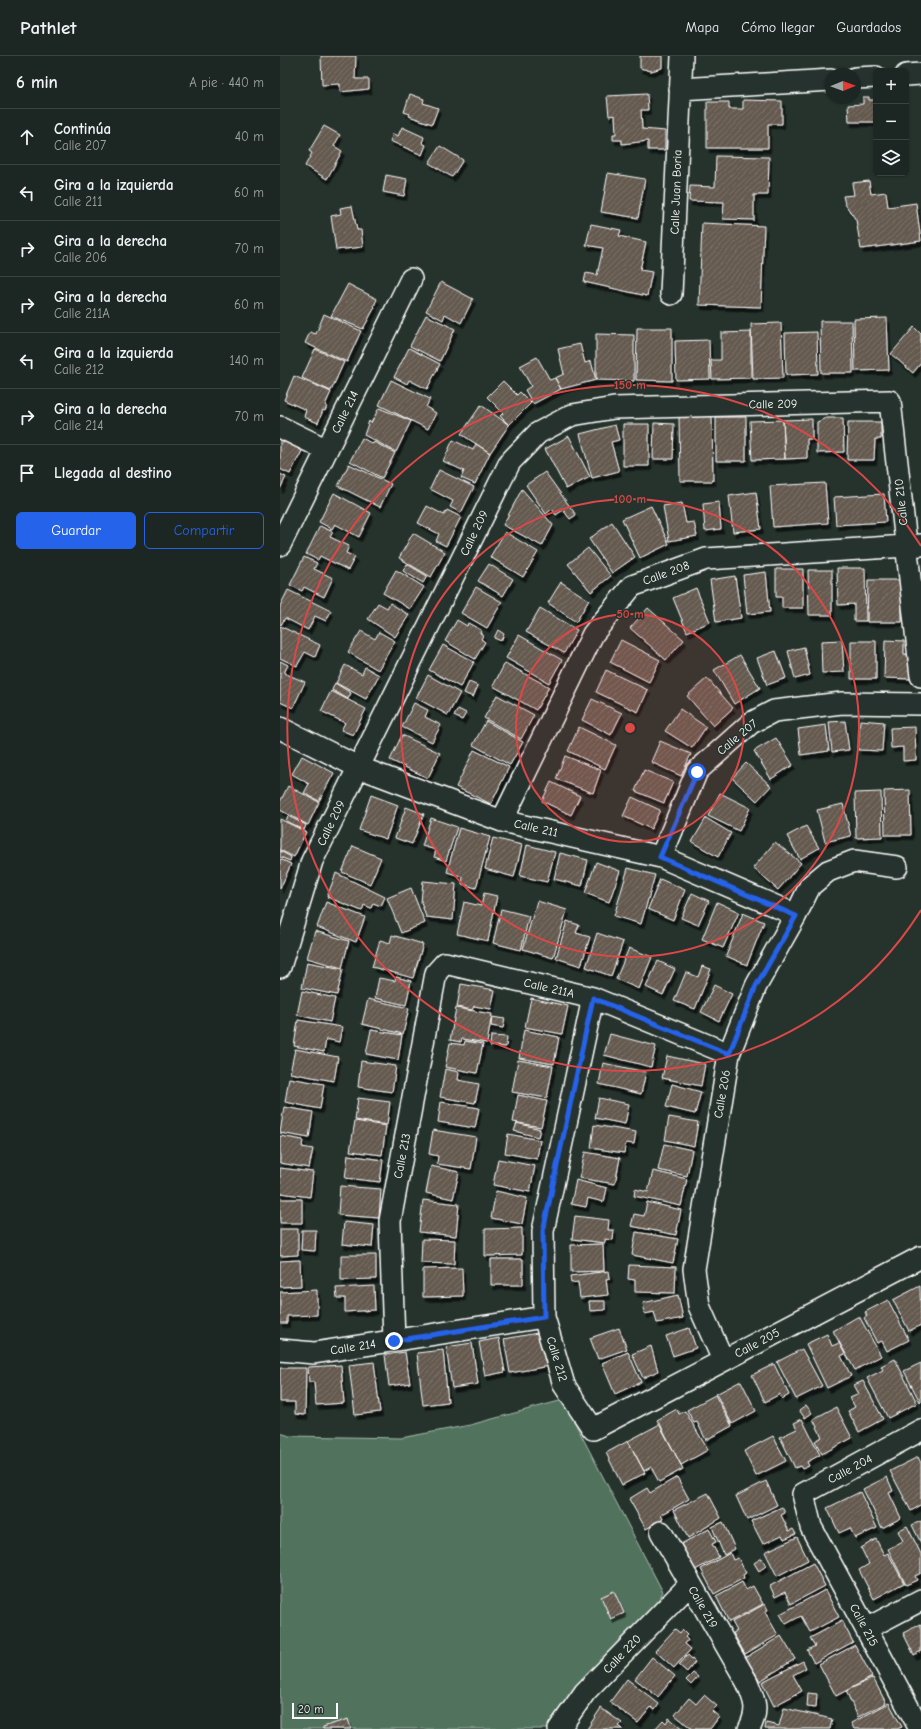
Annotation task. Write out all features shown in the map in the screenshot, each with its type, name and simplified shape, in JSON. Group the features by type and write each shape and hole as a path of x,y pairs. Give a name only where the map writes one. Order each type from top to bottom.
{"street":[{"name":"Calle Juan Boria","path":"672,294 682,56"},
{"path":"909,75 921,74"},
{"path":"861,78 873,77"},
{"path":"680,90 825,80"},
{"name":"Calle 214","path":"280,545 411,279"},
{"name":"Calle 210","path":"890,401 914,545 921,676"},
{"name":"Calle 209","path":"280,967 312,861 510,462 538,433 572,416 614,408 890,401"},
{"path":"280,426 327,450"},
{"name":"Calle 208","path":"502,821 592,634 632,586 706,559 914,545"},
{"name":"Calle 207","path":"660,857 697,772 751,723 774,711 842,703 921,704"},
{"name":"Calle 211","path":"280,728 358,767 502,821 660,857 796,916"},
{"name":"Calle 206","path":"723,1360 699,1306 694,1269 729,1054 756,986 796,916 810,886 828,871 854,862 897,868"},
{"name":"Calle 211A","path":"436,973 445,963 593,998 729,1054"},
{"name":"Calle 213","path":"394,1341 390,1222 436,973"},
{"name":"Calle 212","path":"593,998 543,1231 544,1317 564,1385 593,1429"},
{"name":"Calle 205","path":"593,1429 921,1257"},
{"name":"Calle 214","path":"280,1350 314,1353 544,1317"},
{"name":"Calle 204","path":"810,1521 803,1494 921,1430"},
{"name":"Calle 215","path":"810,1521 811,1527 920,1729"},
{"name":"Calle 219","path":"661,1532 747,1682 755,1702 754,1720 749,1729"},
{"name":"Calle 220","path":"559,1729 585,1692 690,1584"},
{"path":"866,1630 921,1600"}],"green space":[{"path":"563,1400 663,1592 654,1607 551,1729 280,1729 280,1433 290,1436 401,1438 470,1425"}],"building":[{"path":"321,56 356,56 355,79 369,79 369,89 340,92 340,84 322,85"},
{"path":"640,56 662,56 662,68 651,71 640,68"},
{"path":"410,94 424,99 423,103 438,108 432,124 409,116 410,114 404,112"},
{"path":"647,94 648,110 641,110 642,129 665,131 665,150 648,150 648,141 622,144 622,140 613,140 613,134 616,134 615,115 609,116 607,96"},
{"path":"863,97 869,97 869,100 873,100 873,122 849,122 848,105 863,104"},
{"path":"743,100 782,101 782,124 768,124 768,148 707,148 707,102 729,102 729,109 743,109"},
{"path":"324,126 340,135 334,146 342,151 327,179 305,166 312,153 309,151"},
{"path":"402,127 424,137 422,143 426,145 422,155 390,141 393,134 398,136"},
{"path":"440,146 463,160 452,177 429,163"},
{"path":"716,156 769,157 768,195 754,195 754,220 723,219 724,202 689,201 690,186 715,187"},
{"path":"608,173 645,179 638,218 601,212"},
{"path":"386,175 407,179 404,196 383,192"},
{"path":"869,181 871,194 886,192 888,207 916,203 921,241 861,249 856,220 845,204 843,196 854,195 852,183"},
{"path":"352,206 357,230 361,230 363,247 336,250 331,216 341,214 340,208"},
{"path":"702,223 764,226 761,307 699,305"},
{"path":"591,224 621,230 619,236 646,242 640,270 652,272 647,296 584,282 586,273 597,275 603,248 586,245"},
{"path":"441,282 473,299 461,323 445,314 443,320 426,311"},
{"path":"348,284 377,299 374,306 375,307 363,329 331,316"},
{"path":"324,314 361,331 347,362 305,343 310,332 316,334"},
{"path":"426,315 455,329 440,361 410,346"},
{"path":"887,318 889,370 855,371 854,319"},
{"path":"820,321 852,321 853,373 821,373"},
{"path":"781,323 783,378 753,379 751,324"},
{"path":"914,327 921,334 921,363 913,373 891,354"},
{"path":"637,328 672,328 672,381 636,380"},
{"path":"751,332 751,378 712,379 711,360 721,360 721,333"},
{"path":"817,332 818,374 786,375 785,333"},
{"path":"596,334 634,335 634,381 596,380"},
{"path":"709,340 710,379 676,380 675,341"},
{"path":"580,344 585,363 591,361 596,380 561,389 555,378 564,374 558,349"},
{"path":"409,348 440,364 427,389 409,380 407,384 394,377"},
{"path":"315,349 344,362 331,391 302,378"},
{"path":"537,357 550,380 555,378 561,389 533,404 525,390 531,386 520,366"},
{"path":"294,376 331,392 325,405 327,406 325,411 323,410 318,423 304,417 306,410 284,400"},
{"path":"391,380 430,399 426,407 436,413 428,429 379,405"},
{"path":"503,381 517,395 520,392 531,403 509,425 500,416 503,413 487,397"},
{"path":"481,405 509,425 490,453 461,434"},
{"path":"379,408 411,421 396,452 364,435 369,421 371,423"},
{"path":"712,416 713,481 680,481 679,417"},
{"path":"716,417 746,417 746,461 716,461"},
{"path":"826,418 843,418 844,452 817,453 817,422"},
{"path":"812,419 812,439 807,439 807,458 785,459 783,420"},
{"path":"783,420 785,459 752,460 750,421"},
{"path":"848,422 881,422 881,439 875,439 874,460 847,460"},
{"path":"654,423 674,424 673,459 653,459"},
{"path":"623,424 649,424 649,466 623,466"},
{"path":"615,425 619,440 611,442 619,471 592,478 580,434"},
{"path":"569,436 590,477 566,489 545,449"},
{"path":"280,437 303,449 290,474 280,469"},
{"path":"362,438 373,444 374,442 395,453 382,478 350,461"},
{"path":"453,440 473,450 476,444 490,453 475,484 461,478 464,471 443,461"},
{"path":"349,464 391,484 380,507 338,486"},
{"path":"439,470 474,487 461,513 450,507 453,501 430,489"},
{"path":"545,472 576,515 570,519 563,510 556,515 552,509 546,514 526,485"},
{"path":"280,474 286,477 280,489"},
{"path":"825,483 828,523 773,527 770,486"},
{"path":"522,489 553,525 542,546 503,525"},
{"path":"756,492 761,529 733,532 729,496"},
{"path":"334,493 371,513 359,537 335,524 332,529 319,522"},
{"path":"884,494 886,522 836,525 834,497"},
{"path":"719,502 721,529 705,531 703,504"},
{"path":"682,503 686,523 694,522 697,536 669,541 663,506"},
{"path":"427,506 444,515 447,510 461,517 446,546 436,541 439,534 418,523"},
{"path":"651,506 669,544 640,558 622,519"},
{"path":"612,522 635,557 612,573 589,539"},
{"path":"320,526 333,532 330,537 349,546 346,553 355,557 348,570 320,556 318,560 306,554"},
{"path":"505,532 538,552 523,577 490,557"},
{"path":"413,533 445,552 431,577 399,558"},
{"path":"588,548 611,576 591,592 568,564"},
{"path":"304,557 317,563 314,569 333,578 324,597 304,587 302,591 290,585"},
{"path":"407,564 427,576 423,583 403,571"},
{"path":"489,564 513,579 503,596 478,581"},
{"path":"837,568 865,568 866,621 854,621 854,604 838,605"},
{"path":"776,569 803,569 803,608 782,608 782,597 776,597"},
{"path":"396,570 424,587 410,609 383,593"},
{"path":"808,570 832,570 832,615 809,615"},
{"path":"766,572 770,612 747,614 743,575"},
{"path":"735,576 741,618 716,622 710,580"},
{"path":"868,580 902,580 902,622 867,622"},
{"path":"561,582 589,600 576,622 548,603"},
{"path":"476,587 502,602 487,628 461,613"},
{"path":"696,588 710,622 687,632 673,598"},
{"path":"288,590 331,611 326,621 315,616 308,630 285,618 281,625 280,606"},
{"path":"378,603 387,608 390,603 409,615 395,637 368,619"},
{"path":"540,608 577,630 564,653 526,632"},
{"path":"648,608 684,640 666,660 630,628"},
{"path":"457,620 467,626 468,623 481,630 480,633 483,635 481,639 485,642 475,659 445,641"},
{"path":"280,626 320,645 315,657 305,652 297,666 280,658"},
{"path":"498,630 504,634 501,641 494,638"},
{"path":"361,631 375,639 379,632 395,641 378,670 348,652"},
{"path":"519,635 562,660 549,683 506,658"},
{"path":"621,640 660,660 649,682 610,662"},
{"path":"842,640 844,672 822,673 821,641"},
{"path":"885,640 904,641 904,654 912,655 911,679 884,678"},
{"path":"851,641 876,641 876,679 851,679"},
{"path":"443,645 474,662 460,687 429,670"},
{"path":"804,647 810,675 795,679 788,651"},
{"path":"776,651 786,678 767,685 757,658"},
{"path":"740,655 760,688 734,704 714,670"},
{"path":"280,661 288,665 284,673 305,682 293,708 280,702"},
{"path":"505,663 549,687 536,710 493,686"},
{"path":"345,665 362,674 365,667 379,675 366,699 336,683"},
{"path":"606,670 648,690 638,712 596,692"},
{"path":"428,675 460,693 448,715 416,698"},
{"path":"707,678 733,708 713,726 687,696"},
{"path":"469,682 478,686 473,697 464,693"},
{"path":"335,683 351,693 348,699 332,690"},
{"path":"331,691 366,709 353,735 341,730 345,723 321,711"},
{"path":"497,695 534,715 521,739 484,718"},
{"path":"592,699 622,713 611,735 582,720"},
{"path":"414,703 428,710 425,717 441,725 432,742 402,727"},
{"path":"458,709 466,713 462,720 454,716"},
{"path":"680,709 706,727 692,748 665,731"},
{"path":"860,720 884,722 882,751 858,750"},
{"path":"486,721 523,742 510,765 473,745"},
{"path":"845,721 849,750 832,752 829,722"},
{"path":"826,725 829,751 801,755 798,729"},
{"path":"579,727 616,745 605,769 568,751"},
{"path":"915,727 916,760 903,761 903,747 891,748 890,728"},
{"path":"402,735 440,753 428,778 390,760"},
{"path":"776,738 793,765 771,779 754,751"},
{"path":"660,741 691,754 681,776 651,762"},
{"path":"474,750 509,767 491,804 456,787"},
{"path":"302,756 334,773 319,801 304,793 309,784 292,774"},
{"path":"565,756 601,770 593,793 556,779"},
{"path":"746,763 771,786 757,801 732,778"},
{"path":"644,770 673,782 664,803 635,791"},
{"path":"551,782 580,796 571,815 542,801"},
{"path":"288,786 319,802 308,825 280,810 280,802"},
{"path":"910,790 911,835 885,835 884,791"},
{"path":"881,792 882,837 856,838 855,793"},
{"path":"720,793 750,808 739,831 708,816"},
{"path":"371,795 398,805 386,839 359,830"},
{"path":"632,797 660,810 651,829 623,816"},
{"path":"843,804 851,836 825,842 817,810"},
{"path":"406,807 424,814 412,844 395,838"},
{"path":"288,816 306,825 304,830 286,821"},
{"path":"431,818 457,827 446,861 434,857 436,850 422,846"},
{"path":"706,818 731,833 718,857 692,842"},
{"path":"280,819 306,832 294,857 280,850"},
{"path":"806,826 819,848 800,859 787,836"},
{"path":"459,828 490,837 476,888 462,884 463,877 447,872"},
{"path":"493,838 522,845 514,877 485,869"},
{"path":"775,842 801,863 778,890 753,868"},
{"path":"527,845 555,852 547,882 520,876"},
{"path":"353,846 381,858 370,884 342,872"},
{"path":"280,851 291,857 290,861 280,857"},
{"path":"560,853 588,860 582,886 554,879"},
{"path":"280,859 291,864 280,889"},
{"path":"596,862 620,871 609,902 585,893"},
{"path":"628,868 655,875 641,924 614,916"},
{"path":"336,873 385,897 381,906 373,903 371,908 364,905 362,911 327,897"},
{"path":"660,879 685,890 673,920 648,909"},
{"path":"423,881 456,884 453,920 426,917 421,902"},
{"path":"411,888 425,923 401,933 387,898"},
{"path":"484,893 497,896 488,941 457,934 464,902 481,906"},
{"path":"692,893 709,901 698,925 681,918"},
{"path":"537,901 567,910 553,958 523,949"},
{"path":"326,902 365,917 356,942 317,927"},
{"path":"717,902 739,912 723,948 702,939"},
{"path":"501,909 529,916 521,950 493,943"},
{"path":"743,913 764,922 747,965 726,956"},
{"path":"567,921 579,925 576,933 590,937 581,966 556,958"},
{"path":"315,931 349,941 342,968 307,958"},
{"path":"597,933 623,942 611,976 586,967"},
{"path":"392,935 423,944 413,978 372,967 380,940 390,943"},
{"path":"629,948 652,957 639,989 616,979"},
{"path":"658,961 675,969 663,995 646,987"},
{"path":"307,962 343,969 337,995 302,988"},
{"path":"702,966 711,969 695,1009 674,1001 686,972 698,977"},
{"path":"396,977 411,981 406,1005 375,998 379,978 395,981"},
{"path":"461,984 495,990 491,1009 474,1006 472,1010 457,1007"},
{"path":"714,985 732,994 719,1021 701,1012"},
{"path":"302,991 335,998 330,1022 297,1015"},
{"path":"531,998 568,1006 562,1034 525,1027"},
{"path":"368,999 409,1008 403,1034 362,1024"},
{"path":"456,1008 492,1014 487,1043 462,1039 461,1042 450,1040"},
{"path":"492,1017 505,1019 503,1028 491,1026"},
{"path":"298,1020 342,1027 339,1042 326,1039 324,1052 294,1046"},
{"path":"371,1030 402,1035 398,1060 366,1054"},
{"path":"524,1030 559,1037 554,1064 519,1058"},
{"path":"610,1034 656,1046 651,1067 604,1055"},
{"path":"491,1036 507,1037 506,1047 490,1046"},
{"path":"465,1041 483,1044 477,1073 445,1067 450,1043 464,1045"},
{"path":"295,1049 338,1057 334,1081 290,1073"},
{"path":"667,1056 705,1064 701,1086 662,1078"},
{"path":"518,1060 553,1066 547,1098 512,1092"},
{"path":"361,1061 396,1066 392,1092 358,1087"},
{"path":"603,1063 646,1072 641,1094 599,1084"},
{"path":"445,1069 459,1072 458,1080 479,1084 475,1103 440,1097"},
{"path":"289,1078 324,1084 320,1109 285,1102"},
{"path":"672,1084 701,1092 695,1114 666,1107"},
{"path":"518,1095 547,1101 541,1127 513,1122"},
{"path":"358,1098 390,1102 387,1125 355,1120"},
{"path":"599,1098 629,1104 625,1124 595,1118"},
{"path":"441,1102 479,1108 475,1128 438,1122"},
{"path":"284,1107 313,1112 309,1138 280,1133"},
{"path":"669,1117 698,1122 694,1146 665,1140"},
{"path":"355,1121 386,1126 382,1155 350,1151"},
{"path":"517,1123 540,1129 538,1137 514,1131"},
{"path":"594,1125 636,1132 634,1144 626,1143 624,1153 591,1148"},
{"path":"433,1130 476,1137 471,1169 437,1164 438,1156 429,1154"},
{"path":"508,1134 540,1140 537,1159 505,1153"},
{"path":"280,1136 303,1140 302,1147 313,1149 309,1168 280,1163"},
{"path":"664,1144 692,1150 687,1176 658,1170"},
{"path":"585,1152 620,1158 615,1184 579,1178"},
{"path":"348,1155 383,1160 380,1182 345,1178"},
{"path":"498,1159 535,1166 530,1192 493,1185"},
{"path":"431,1166 459,1172 453,1199 426,1193"},
{"path":"280,1168 313,1172 310,1197 280,1193"},
{"path":"653,1171 687,1179 681,1206 634,1196 635,1189 648,1192"},
{"path":"576,1180 607,1188 604,1202 588,1198 586,1207 571,1204"},
{"path":"340,1186 381,1189 379,1218 338,1215"},
{"path":"496,1191 527,1198 522,1224 491,1218"},
{"path":"280,1199 302,1199 302,1223 280,1223"},
{"path":"423,1200 459,1204 456,1236 419,1232"},
{"path":"647,1202 681,1210 676,1235 631,1226 634,1214 644,1216"},
{"path":"575,1216 609,1220 608,1230 614,1230 613,1240 605,1239 605,1243 572,1239"},
{"path":"344,1222 374,1225 372,1247 342,1244"},
{"path":"522,1228 522,1255 485,1256 485,1229"},
{"path":"280,1229 298,1229 298,1255 280,1256"},
{"path":"302,1230 316,1230 315,1251 301,1250"},
{"path":"636,1232 678,1239 673,1263 632,1255"},
{"path":"422,1239 455,1240 454,1264 421,1263"},
{"path":"603,1244 604,1271 571,1272 571,1245"},
{"path":"341,1255 376,1255 376,1279 341,1280"},
{"path":"491,1259 523,1259 523,1285 491,1285"},
{"path":"300,1260 301,1286 280,1287 280,1261"},
{"path":"629,1265 676,1267 675,1293 635,1292 635,1280 628,1279"},
{"path":"462,1268 463,1296 423,1297 423,1269"},
{"path":"609,1271 610,1278 606,1279 608,1295 580,1298 578,1282 571,1283 570,1276"},
{"path":"374,1286 375,1310 345,1312 345,1298 337,1298 336,1288"},
{"path":"920,1286 921,1325 909,1331 893,1300"},
{"path":"317,1290 317,1315 287,1316 287,1323 280,1323 280,1292"},
{"path":"678,1295 683,1318 657,1323 654,1312 645,1314 643,1303"},
{"path":"888,1300 909,1340 887,1351 882,1341 877,1343 864,1318 867,1316 865,1312"},
{"path":"589,1301 605,1301 605,1310 590,1311"},
{"path":"859,1316 881,1356 855,1370 833,1331"},
{"path":"619,1328 627,1349 598,1359 590,1338"},
{"path":"689,1328 696,1348 673,1356 666,1336"},
{"path":"543,1332 549,1366 510,1373 504,1339"},
{"path":"827,1334 832,1346 839,1343 845,1354 841,1356 851,1376 827,1388 806,1344"},
{"path":"499,1338 505,1372 485,1376 479,1342"},
{"path":"472,1343 478,1384 452,1388 446,1347"},
{"path":"651,1346 658,1371 643,1378 632,1354"},
{"path":"802,1349 822,1386 796,1399 777,1362"},
{"path":"443,1350 448,1402 423,1405 417,1353"},
{"path":"405,1352 410,1383 389,1386 385,1355"},
{"path":"628,1352 641,1382 615,1394 602,1363"},
{"path":"895,1359 917,1403 888,1418 867,1378 883,1370 881,1366"},
{"path":"374,1362 380,1412 355,1415 349,1365"},
{"path":"921,1363 921,1401 920,1402 904,1371"},
{"path":"774,1364 789,1395 782,1399 780,1394 765,1402 752,1375"},
{"path":"341,1365 344,1403 316,1405 314,1382 309,1382 308,1367"},
{"path":"280,1368 306,1368 305,1415 295,1414 295,1402 280,1402"},
{"path":"741,1381 756,1411 732,1424 716,1394"},
{"path":"863,1381 883,1419 859,1432 848,1411 855,1407 850,1398 859,1394 854,1385"},
{"path":"715,1395 732,1426 706,1440 697,1422 694,1423 687,1410"},
{"path":"806,1405 812,1413 805,1418 799,1410"},
{"path":"836,1407 852,1438 822,1454 815,1441 822,1437 813,1419"},
{"path":"677,1409 679,1414 685,1411 708,1450 681,1465 657,1420"},
{"path":"802,1419 820,1455 807,1462 809,1466 802,1469 800,1466 795,1468 780,1437 797,1429 794,1423"},
{"path":"660,1424 683,1469 659,1482 651,1467 644,1471 628,1441"},
{"path":"773,1436 786,1461 756,1476 744,1451"},
{"path":"628,1441 645,1473 622,1485 606,1453"},
{"path":"918,1457 921,1463 921,1505 911,1511 890,1471"},
{"path":"677,1477 689,1499 661,1515 663,1519 646,1529 629,1499 647,1488 650,1493"},
{"path":"887,1477 893,1491 889,1493 901,1518 882,1528 863,1489"},
{"path":"766,1481 777,1505 747,1520 736,1496"},
{"path":"860,1492 877,1528 855,1538 850,1528 839,1533 827,1508"},
{"path":"708,1493 721,1518 688,1538 674,1510"},
{"path":"782,1507 785,1513 781,1515 789,1531 793,1529 796,1534 784,1539 782,1535 763,1544 751,1521"},
{"path":"921,1521 921,1543 912,1525"},
{"path":"723,1522 735,1549 724,1555 712,1527"},
{"path":"907,1526 921,1554 921,1573 915,1576 917,1580 906,1585 888,1549 903,1541 898,1531"},
{"path":"709,1529 716,1542 712,1544 719,1557 695,1570 681,1544"},
{"path":"797,1537 808,1560 777,1576 765,1552"},
{"path":"876,1539 884,1555 888,1553 904,1583 874,1599 859,1570 869,1564 861,1548"},
{"path":"730,1553 733,1560 738,1558 746,1573 743,1575 744,1578 714,1594 701,1569"},
{"path":"762,1558 766,1566 759,1571 754,1563"},
{"path":"813,1563 825,1586 791,1604 785,1592 775,1597 770,1586"},
{"path":"742,1582 746,1590 753,1586 763,1604 729,1622 716,1596"},
{"path":"825,1590 839,1617 810,1632 801,1616 786,1624 780,1614"},
{"path":"614,1591 624,1613 611,1619 601,1597"},
{"path":"765,1604 768,1610 765,1612 778,1635 745,1654 733,1633 737,1631 732,1622"},
{"path":"842,1621 853,1642 814,1663 807,1650 815,1646 810,1638"},
{"path":"921,1624 921,1651 914,1655 903,1633"},
{"path":"675,1629 680,1633 682,1630 687,1635 685,1637 688,1640 685,1644 691,1649 674,1668 655,1651"},
{"path":"781,1636 795,1659 760,1681 749,1663 747,1665 743,1659"},
{"path":"855,1645 872,1677 836,1696 819,1664"},
{"path":"688,1655 695,1662 687,1672 679,1665"},
{"path":"652,1657 675,1676 658,1697 635,1679"},
{"path":"803,1661 806,1668 793,1675 802,1691 774,1706 762,1682"},
{"path":"693,1673 698,1677 691,1685 686,1680"},
{"path":"873,1678 886,1703 858,1717 846,1691"},
{"path":"627,1679 659,1704 655,1710 651,1707 638,1723 610,1702"},
{"path":"808,1693 817,1694 816,1708 807,1707"},
{"path":"704,1695 717,1706 712,1711 719,1717 710,1729 692,1729 675,1715 689,1698 696,1704"},
{"path":"889,1703 902,1727 897,1729 854,1729 851,1723"},
{"path":"601,1708 622,1723 619,1726 623,1729 587,1729"},
{"path":"784,1708 832,1719 830,1729 765,1729 766,1723 779,1726"},
{"path":"669,1718 683,1729 655,1729 663,1720 666,1723"},
{"path":"348,1719 351,1729 323,1729 323,1727"}],"route":[{"path":"394,1341 544,1317 543,1231 593,998 729,1054 756,986 796,916 660,857 697,772"}]}
